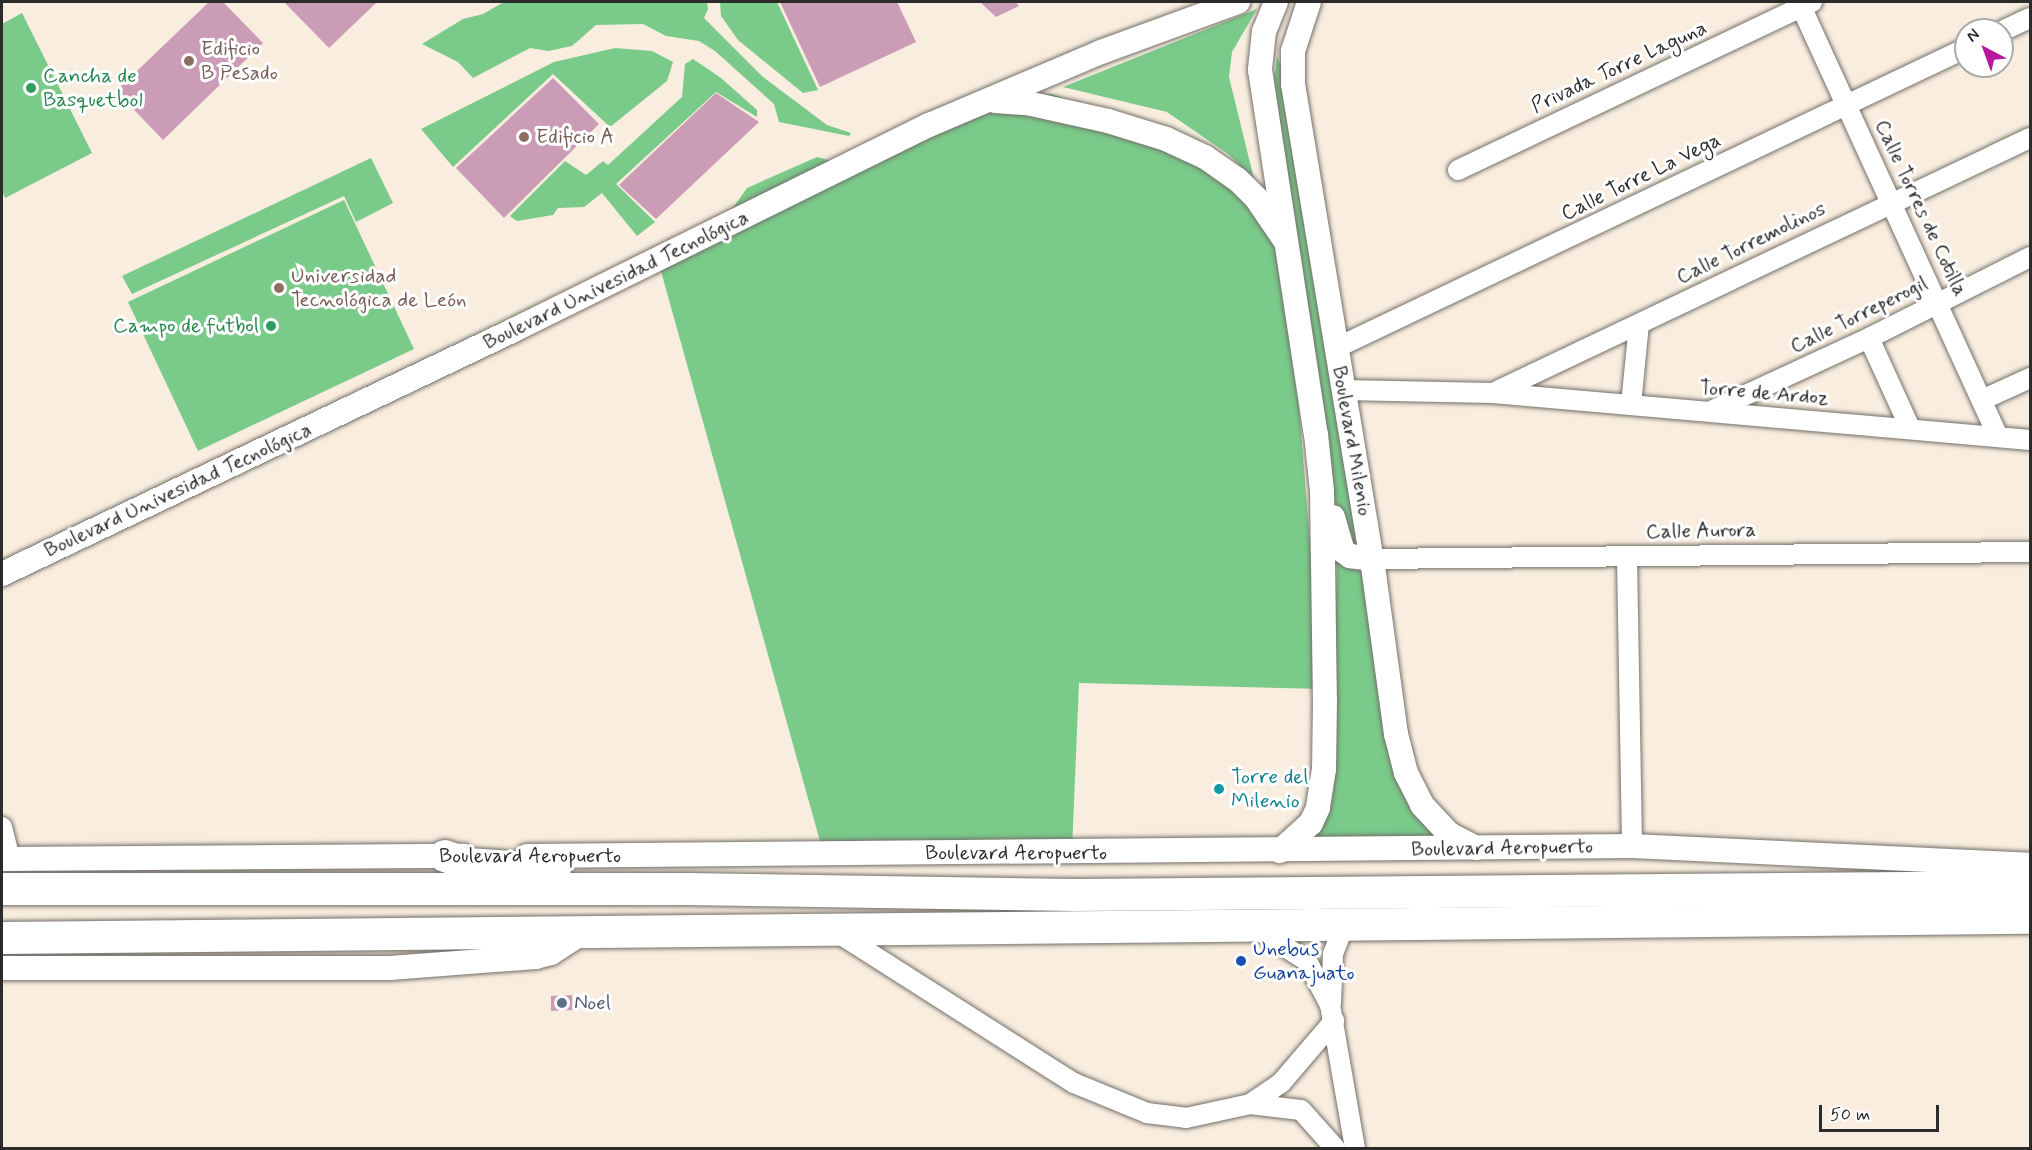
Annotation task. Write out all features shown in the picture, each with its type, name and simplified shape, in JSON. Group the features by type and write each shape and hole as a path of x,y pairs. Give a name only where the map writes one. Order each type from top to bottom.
{"highway":[{"path":"445,856 467,864 567,870 687,889"},
{"name":"Boulevard Aeropuerto","path":"2,889 687,889 1088,894 2031,887"},
{"path":"2,938 582,933 830,928 1344,926 2031,918"}],"street":[{"name":"Boulevard Univesidad Tecnológica","path":"2,574 986,101 1238,2"},
{"name":"Boulevard Milenio","path":"1276,2 1264,32 1260,70 1288,245 1322,491 1323,790 1311,822 1280,851"},
{"name":"Boulevard Milenio","path":"1309,2 1293,51 1293,84 1372,559 1396,734 1406,773 1422,805 1439,826 1479,849"},
{"name":"Calle Torres de Cotilla","path":"1804,3 1846,105 1984,399 1998,436"},
{"name":"Privada Torre Laguna","path":"1458,170 1804,3"},
{"path":"2014,26 2031,18"},
{"name":"Calle Torre La Vega","path":"1336,348 1954,54"},
{"path":"986,101 1027,103 1108,121 1166,139 1204,157 1237,179 1256,198 1288,245"},
{"name":"Calle Torremolinos","path":"1493,393 1892,201 2031,138"},
{"name":"Calle Torreperogil","path":"1708,413 1869,338 2031,257"},
{"path":"1630,405 1639,324"},
{"path":"1869,338 1910,428"},
{"path":"1984,399 2031,378"},
{"name":"Torre de Ardoz","path":"1343,390 1493,393 2031,440"},
{"path":"1322,491 1332,512 1340,547 1350,556 1372,559"},
{"name":"Calle Aurora","path":"1372,559 2031,552"},
{"path":"1627,557 1632,846"},
{"path":"2,827 6,859"},
{"name":"Boulevard Aeropuerto","path":"6,859 1280,851 1632,846 2031,865"},
{"path":"1253,926 1296,950 1307,961 1332,1013"},
{"path":"1344,926 1333,954 1332,1013 1355,1149"},
{"path":"830,928 1074,1083 1147,1113 1186,1118 1250,1104 1301,1110 1335,1149"},
{"path":"2,968 402,968 536,957 551,953 582,933"},
{"path":"1250,1104 1281,1083 1332,1013"}],"green space":[{"path":"504,2 707,2 708,9 704,18 763,77 827,125 851,133 849,136 779,122 774,104 715,51 699,41 666,36 643,24 596,25 572,46 548,51 530,48 473,78 458,62 422,44 463,19 483,14"},
{"path":"720,2 777,2 818,90 803,93 738,40 721,16"},
{"path":"1257,9 1232,52 1229,77 1254,179 1228,154 1167,112 1063,87"},
{"name":"Cancha de Basquetbol","path":"22,13 92,153 5,198 2,191 2,24"},
{"path":"615,48 652,51 673,62 667,81 610,127 553,74 453,167 421,129 554,62"},
{"path":"1277,56 1284,74 1358,543 1350,545 1340,535 1274,79"},
{"path":"693,59 721,78 757,110 757,117 716,92 616,184 655,222 637,236 602,193 584,207 558,208 553,215 517,221 510,216 565,161 586,175 603,161 608,165 682,97 685,64"},
{"path":"1052,94 1182,142 1285,236 1322,689 1079,683 1072,850 823,852 657,257 986,101"},
{"path":"817,157 839,163 730,212 747,188"},
{"path":"371,158 393,203 356,222 344,196 132,294 122,276"},
{"name":"Campo de futbol","path":"344,200 414,349 198,451 128,302"},
{"path":"1337,558 1365,567 1398,768 1438,838 1309,840 1332,798"}],"building":[{"path":"209,2 223,2 263,43 163,140 116,91"},
{"path":"284,2 377,2 329,48"},
{"path":"780,2 897,2 916,42 820,87"},
{"path":"980,2 1016,2 1019,6 996,17"},
{"path":"553,78 599,124 504,218 456,168"},
{"path":"716,93 759,122 656,219 619,185"},
{"name":"Noel","path":"572,995 573,1010 551,1011 551,996"}],"place":[{"name":"Edificio B Pesado","path":"189,61"},
{"name":"Cancha de Basquetbol","path":"31,88"},
{"name":"Edificio A","path":"524,137"},
{"name":"Universidad Tecnológica de León","path":"279,288"},
{"name":"Campo de futbol","path":"271,326"},
{"name":"Torre del Milenio","path":"1219,789"},
{"name":"Unebus Guanajuato","path":"1241,961"},
{"name":"Noel","path":"562,1003"}]}
